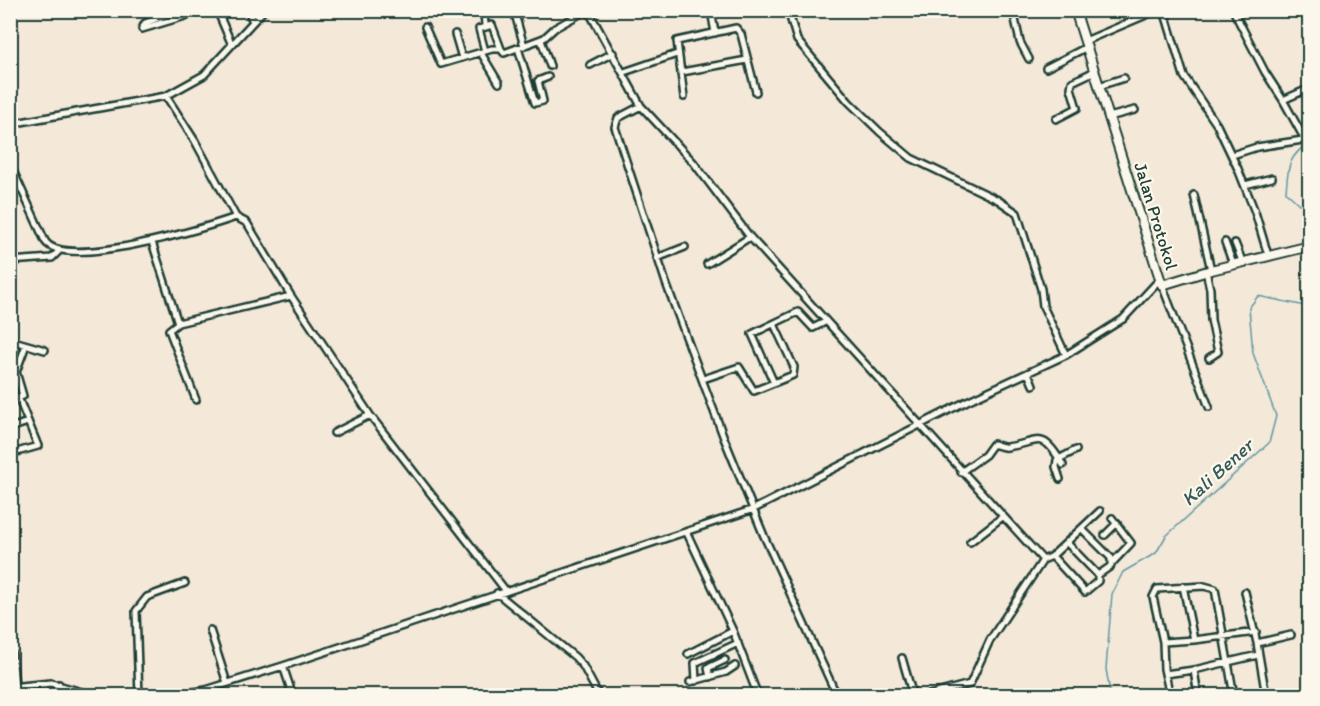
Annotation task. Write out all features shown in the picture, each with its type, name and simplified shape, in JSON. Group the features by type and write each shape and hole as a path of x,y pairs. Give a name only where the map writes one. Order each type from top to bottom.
{"street":[{"path":"180,10 145,23 142,29 205,10"},
{"path":"217,10 232,45"},
{"path":"248,10 253,22"},
{"path":"10,124 166,96 204,75 264,10"},
{"path":"483,10 485,26"},
{"path":"499,83 483,52 479,29 492,25 504,53 541,40 555,28 588,10 641,106 694,163 750,237 825,322 1001,518 1042,560"},
{"path":"711,10 715,33"},
{"path":"788,10 797,40 849,102 880,132 911,158 998,200 1017,213 1041,289 1043,306 1066,355"},
{"path":"1013,10 1020,42 1029,59"},
{"name":"Jalan Protokol","path":"1075,10 1161,282 1310,246"},
{"path":"1046,68 1086,44 1158,10"},
{"path":"1164,10 1186,80 1216,124 1232,155 1245,185 1268,255"},
{"path":"1232,155 1257,147 1303,140 1303,136 1265,72 1233,10"},
{"path":"515,14 529,84 537,103 543,101 538,81"},
{"path":"425,27 440,63 501,49"},
{"path":"684,98 677,41 738,29 756,92"},
{"path":"455,34 462,58"},
{"path":"541,40 550,66"},
{"path":"590,65 613,53"},
{"path":"624,72 677,54"},
{"path":"682,72 747,60"},
{"path":"1056,119 1077,108 1071,88 1072,82 1095,71"},
{"path":"529,84 548,77"},
{"path":"1100,86 1124,78"},
{"path":"1283,100 1310,88"},
{"path":"166,96 195,141 236,217 247,223 291,296 370,415 506,591"},
{"path":"641,106 618,118 615,128 657,258 780,574 837,696"},
{"path":"1109,117 1135,110"},
{"path":"10,165 45,241 51,248 105,250 152,242 236,217"},
{"path":"1245,185 1272,178"},
{"path":"1194,195 1208,270 1211,320 1218,352 1209,358"},
{"path":"707,264 750,237"},
{"path":"152,242 178,323"},
{"path":"1225,242 1233,264"},
{"path":"1235,243 1242,261"},
{"path":"657,258 685,247"},
{"path":"10,261 52,258 60,250"},
{"path":"172,696 227,683 283,666 754,509 918,425 1066,355 1124,320 1161,282 1209,407"},
{"path":"196,400 169,333 178,323 291,296"},
{"path":"774,383 752,335 798,312 813,328 825,322"},
{"path":"703,379 736,367 753,391 793,375 795,370 774,324"},
{"path":"10,340 45,350"},
{"path":"10,400 23,396 16,372 26,345"},
{"path":"10,368 20,364"},
{"path":"1028,373 1033,384"},
{"path":"10,454 38,446 18,398"},
{"path":"334,433 370,415"},
{"path":"10,428 28,422"},
{"path":"961,472 985,455 993,444 1004,448 1025,441 1040,440 1051,446 1063,465"},
{"path":"1060,479 1056,464 1059,458 1076,450"},
{"path":"926,696 970,684 990,640 1042,560 1052,556 1100,511"},
{"path":"970,542 1001,518"},
{"path":"1098,575 1131,543 1115,521 1105,535"},
{"path":"1082,529 1113,562"},
{"path":"687,533 733,631 758,696"},
{"path":"1052,556 1084,592 1098,581 1098,575 1067,543"},
{"path":"139,696 136,611 147,597 185,583"},
{"path":"1183,586 1194,640"},
{"path":"1170,696 1165,674 1163,642 1153,597 1154,591 1160,588 1204,586 1215,589 1234,696"},
{"path":"1245,592 1256,632 1266,696"},
{"path":"497,593 575,657 583,666 598,696"},
{"path":"210,630 227,683"},
{"path":"688,654 733,631"},
{"path":"1163,642 1256,632"},
{"path":"1257,643 1291,635"},
{"path":"735,666 693,682 695,663 738,643"},
{"path":"12,653 13,686 59,684 95,696"},
{"path":"1165,674 1194,670 1258,655"},
{"path":"902,658 913,696"},
{"path":"710,677 708,668 725,660"},
{"path":"283,666 293,696"},
{"path":"1194,670 1198,696"},
{"path":"59,684 60,696"}],"waterway":[{"name":"Kali Bener","path":"1310,142 1302,147 1290,164 1286,192 1299,204 1310,205"},
{"name":"Kali Bener","path":"1114,696 1110,692 1106,669 1112,594 1123,572 1156,553 1166,536 1269,443 1276,416 1253,353 1249,308 1258,296 1310,307"}]}
